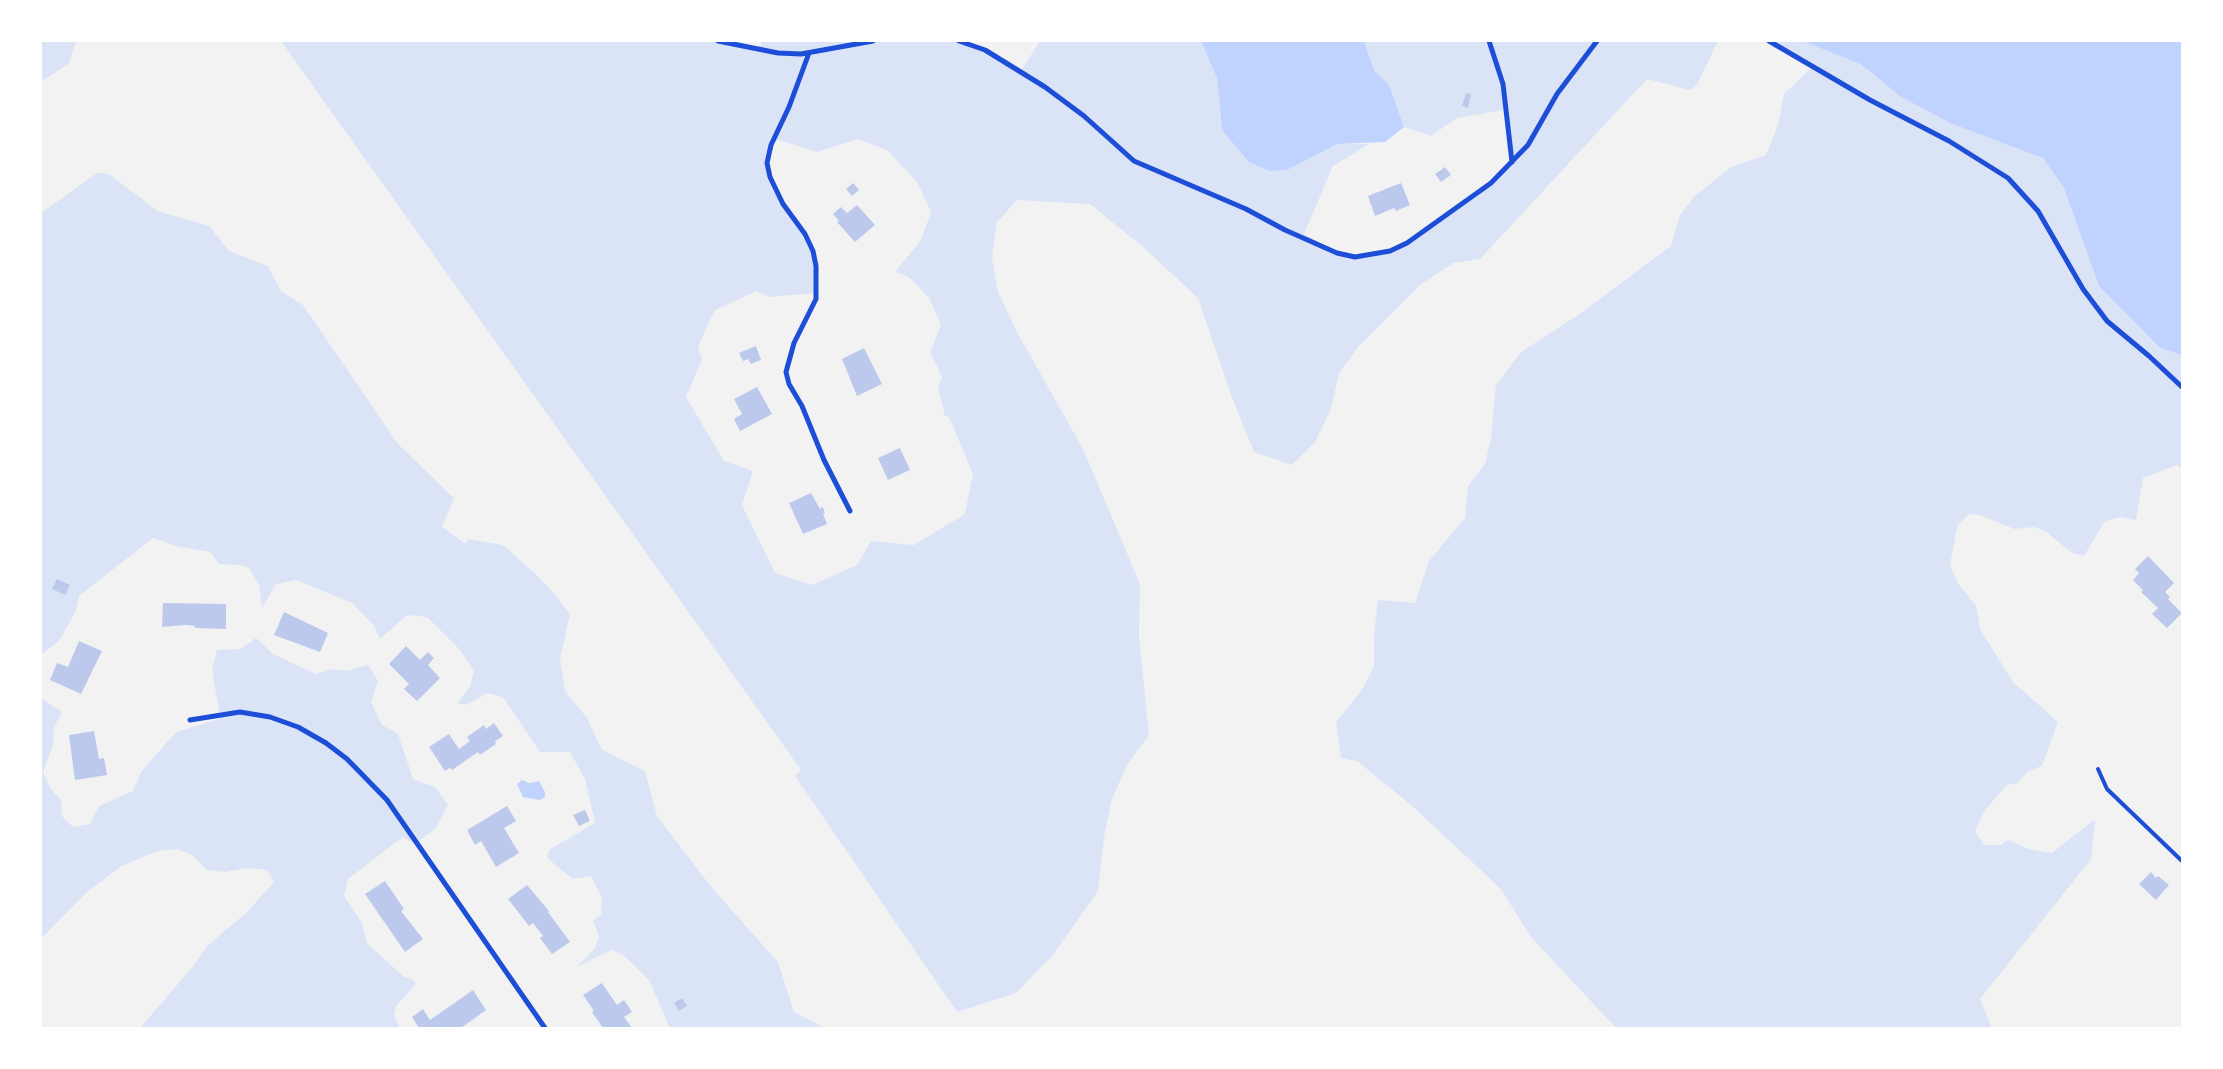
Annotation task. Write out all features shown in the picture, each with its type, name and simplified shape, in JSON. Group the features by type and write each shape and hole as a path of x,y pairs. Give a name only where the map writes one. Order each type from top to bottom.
{"street":[{"path":"718,41 778,53 809,53 873,41"},
{"path":"959,41 985,50 1045,87 1084,116 1134,161 1246,209 1285,230 1337,253 1367,256 1390,251 1407,243 1474,196 1512,162 1528,145 1557,94 1580,60 1597,41"},
{"path":"1490,41 1503,84 1512,162"},
{"path":"1769,41 1870,100 1950,141 2008,178 2038,211 2083,289 2107,322 2149,356 2182,387"},
{"path":"809,53 789,107 771,145 767,163 770,177 783,204 805,234 813,251 816,266 816,299 794,342 786,372 789,384 802,406 824,460 850,511"},
{"path":"190,720 240,712 270,717 298,727 326,743 347,759 387,800 545,1028"}],"lane":[{"path":"2098,768 2107,789 2182,861"}],"shaded area":[{"path":"41,41 76,41 69,63 41,82"},
{"path":"281,41 729,41 756,47 761,46 761,41 964,41 987,48 1022,69 1040,41 1201,41 1217,78 1222,130 1289,169 1337,144 1369,144 1333,166 1304,234 1335,251 1355,255 1391,250 1409,239 1506,170 1514,156 1504,110 1457,118 1431,136 1404,127 1389,85 1374,70 1364,41 1718,41 1697,85 1690,90 1647,79 1480,259 1453,263 1420,285 1359,346 1339,373 1331,409 1315,442 1292,465 1254,452 1231,395 1198,298 1142,246 1090,204 1017,200 997,222 992,258 998,292 1018,334 1083,449 1140,584 1139,635 1149,735 1127,765 1112,799 1104,837 1098,891 1052,956 1016,993 957,1012 795,776 801,770","holes":["776,139 817,152 858,139 887,150 917,182 931,212 921,240 895,272 909,277 929,298 941,325 930,352 942,377 938,388 945,416 949,417 973,474 965,514 914,545 871,541 857,565 812,585 775,573 742,505 753,471 724,461 686,397 702,360 698,346 715,310 757,291 769,297 815,293 814,249 780,198 769,169 768,155"]},
{"path":"1770,41 1803,41 1862,65 1901,97 1950,123 2043,157 2064,188 2099,286 2160,348 2182,355 2182,469 2177,465 2143,478 2136,520 2120,517 2105,521 2084,556 2072,553 2045,531 2034,527 2014,529 1980,515 1970,514 1958,524 1950,565 1959,585 1976,605 1980,629 2013,682 2058,722 2042,766 2028,771 2017,783 2007,785 1985,810 1975,831 1984,845 2001,845 2008,840 2029,849 2052,853 2094,820 2095,822 2091,859 1980,999 1992,1028 1616,1028 1530,936 1501,889 1411,805 1357,761 1341,758 1336,722 1362,690 1374,666 1374,635 1378,600 1415,603 1429,561 1465,518 1468,486 1485,464 1491,438 1496,385 1521,352 1578,315 1671,246 1680,215 1695,196 1731,167 1766,155 1778,125 1784,94 1812,67 1810,62"},
{"path":"97,173 109,174 158,211 209,226 229,251 268,266 281,291 303,305 398,444 454,498 442,527 466,544 468,539 503,545 540,578 555,595 570,614 560,659 565,691 587,718 602,750 645,771 657,816 712,888 778,962 794,1012 825,1028 670,1028 649,980 622,954 611,950 577,967 595,948 599,936 593,921 601,915 602,898 591,876 573,879 547,858 549,850 595,823 585,779 570,752 540,752 503,697 488,693 466,705 457,703 470,687 474,671 459,649 427,617 407,615 380,639 374,626 352,603 296,580 276,584 262,608 259,585 249,568 241,565 219,564 210,552 176,546 153,538 79,596 75,613 59,641 41,655 41,213"},
{"path":"256,638 273,654 316,674 333,669 347,671 368,665 378,681 371,702 382,725 398,734 413,779 435,787 448,805 435,829 415,844 403,837 348,879 344,896 362,923 367,943 403,976 415,981 415,985 396,1006 394,1016 400,1028 140,1028 191,969 207,946 246,913 274,882 267,870 246,868 225,872 207,870 192,855 177,849 157,851 120,867 85,894 41,939 41,698 62,712 54,727 53,746 43,772 50,788 61,800 62,816 73,827 90,824 99,806 133,791 141,772 176,732 219,719 212,670 217,650 241,649"}],"water":[{"path":"1201,41 1364,41 1374,70 1389,85 1404,127 1385,142 1337,144 1289,169 1270,171 1249,162 1222,130 1217,78"},
{"path":"1803,41 2182,41 2182,355 2160,348 2099,286 2064,188 2043,158 1950,123 1901,97 1862,65"},
{"path":"522,780 529,783 539,781 545,792 545,797 540,800 523,797 517,784"}],"building":[{"path":"1466,93 1471,94 1468,108 1462,106"},
{"path":"1445,167 1451,175 1441,182 1435,174"},
{"path":"853,183 859,190 852,196 846,189"},
{"path":"1401,183 1410,205 1396,211 1394,208 1375,216 1368,196"},
{"path":"857,205 875,225 855,242 837,222 839,221 833,214 841,207 847,213"},
{"path":"756,346 761,360 751,364 748,359 743,361 739,353"},
{"path":"864,348 882,384 857,396 842,359"},
{"path":"757,387 772,414 740,431 734,419 742,414 734,399"},
{"path":"900,448 910,470 888,480 878,458"},
{"path":"811,493 820,509 823,507 825,513 823,514 827,524 803,534 789,503"},
{"path":"2148,556 2174,583 2165,592 2170,597 2168,599 2182,613 2167,628 2152,614 2158,608 2141,592 2143,590 2133,580 2139,573 2135,569"},
{"path":"57,579 70,585 65,595 52,589"},
{"path":"163,603 226,604 226,629 195,628 195,626 186,625 162,627"},
{"path":"284,612 328,633 320,652 274,635"},
{"path":"79,641 102,651 81,694 50,680 57,663 68,667"},
{"path":"406,646 420,660 428,652 434,658 428,665 440,678 417,701 404,689 409,684 389,664"},
{"path":"494,723 503,736 495,741 496,744 480,755 478,752 452,770 450,768 445,771 429,747 449,734 459,749 470,741 467,737 484,725 486,729"},
{"path":"94,731 99,759 104,758 107,775 75,780 69,735"},
{"path":"507,806 516,821 504,828 519,853 496,867 481,841 475,845 467,830"},
{"path":"585,810 590,821 579,826 573,815"},
{"path":"2151,872 2156,878 2158,876 2169,885 2156,900 2139,884"},
{"path":"385,881 404,909 401,911 423,939 405,952 365,894"},
{"path":"527,885 549,911 570,942 552,954 540,938 543,936 533,923 529,926 508,899"},
{"path":"602,983 617,1005 624,1000 632,1012 624,1017 632,1028 603,1028 592,1012 594,1011 583,995"},
{"path":"473,990 486,1010 461,1028 419,1028 412,1017 423,1009 430,1020"},
{"path":"682,998 687,1006 679,1011 674,1003"}]}
